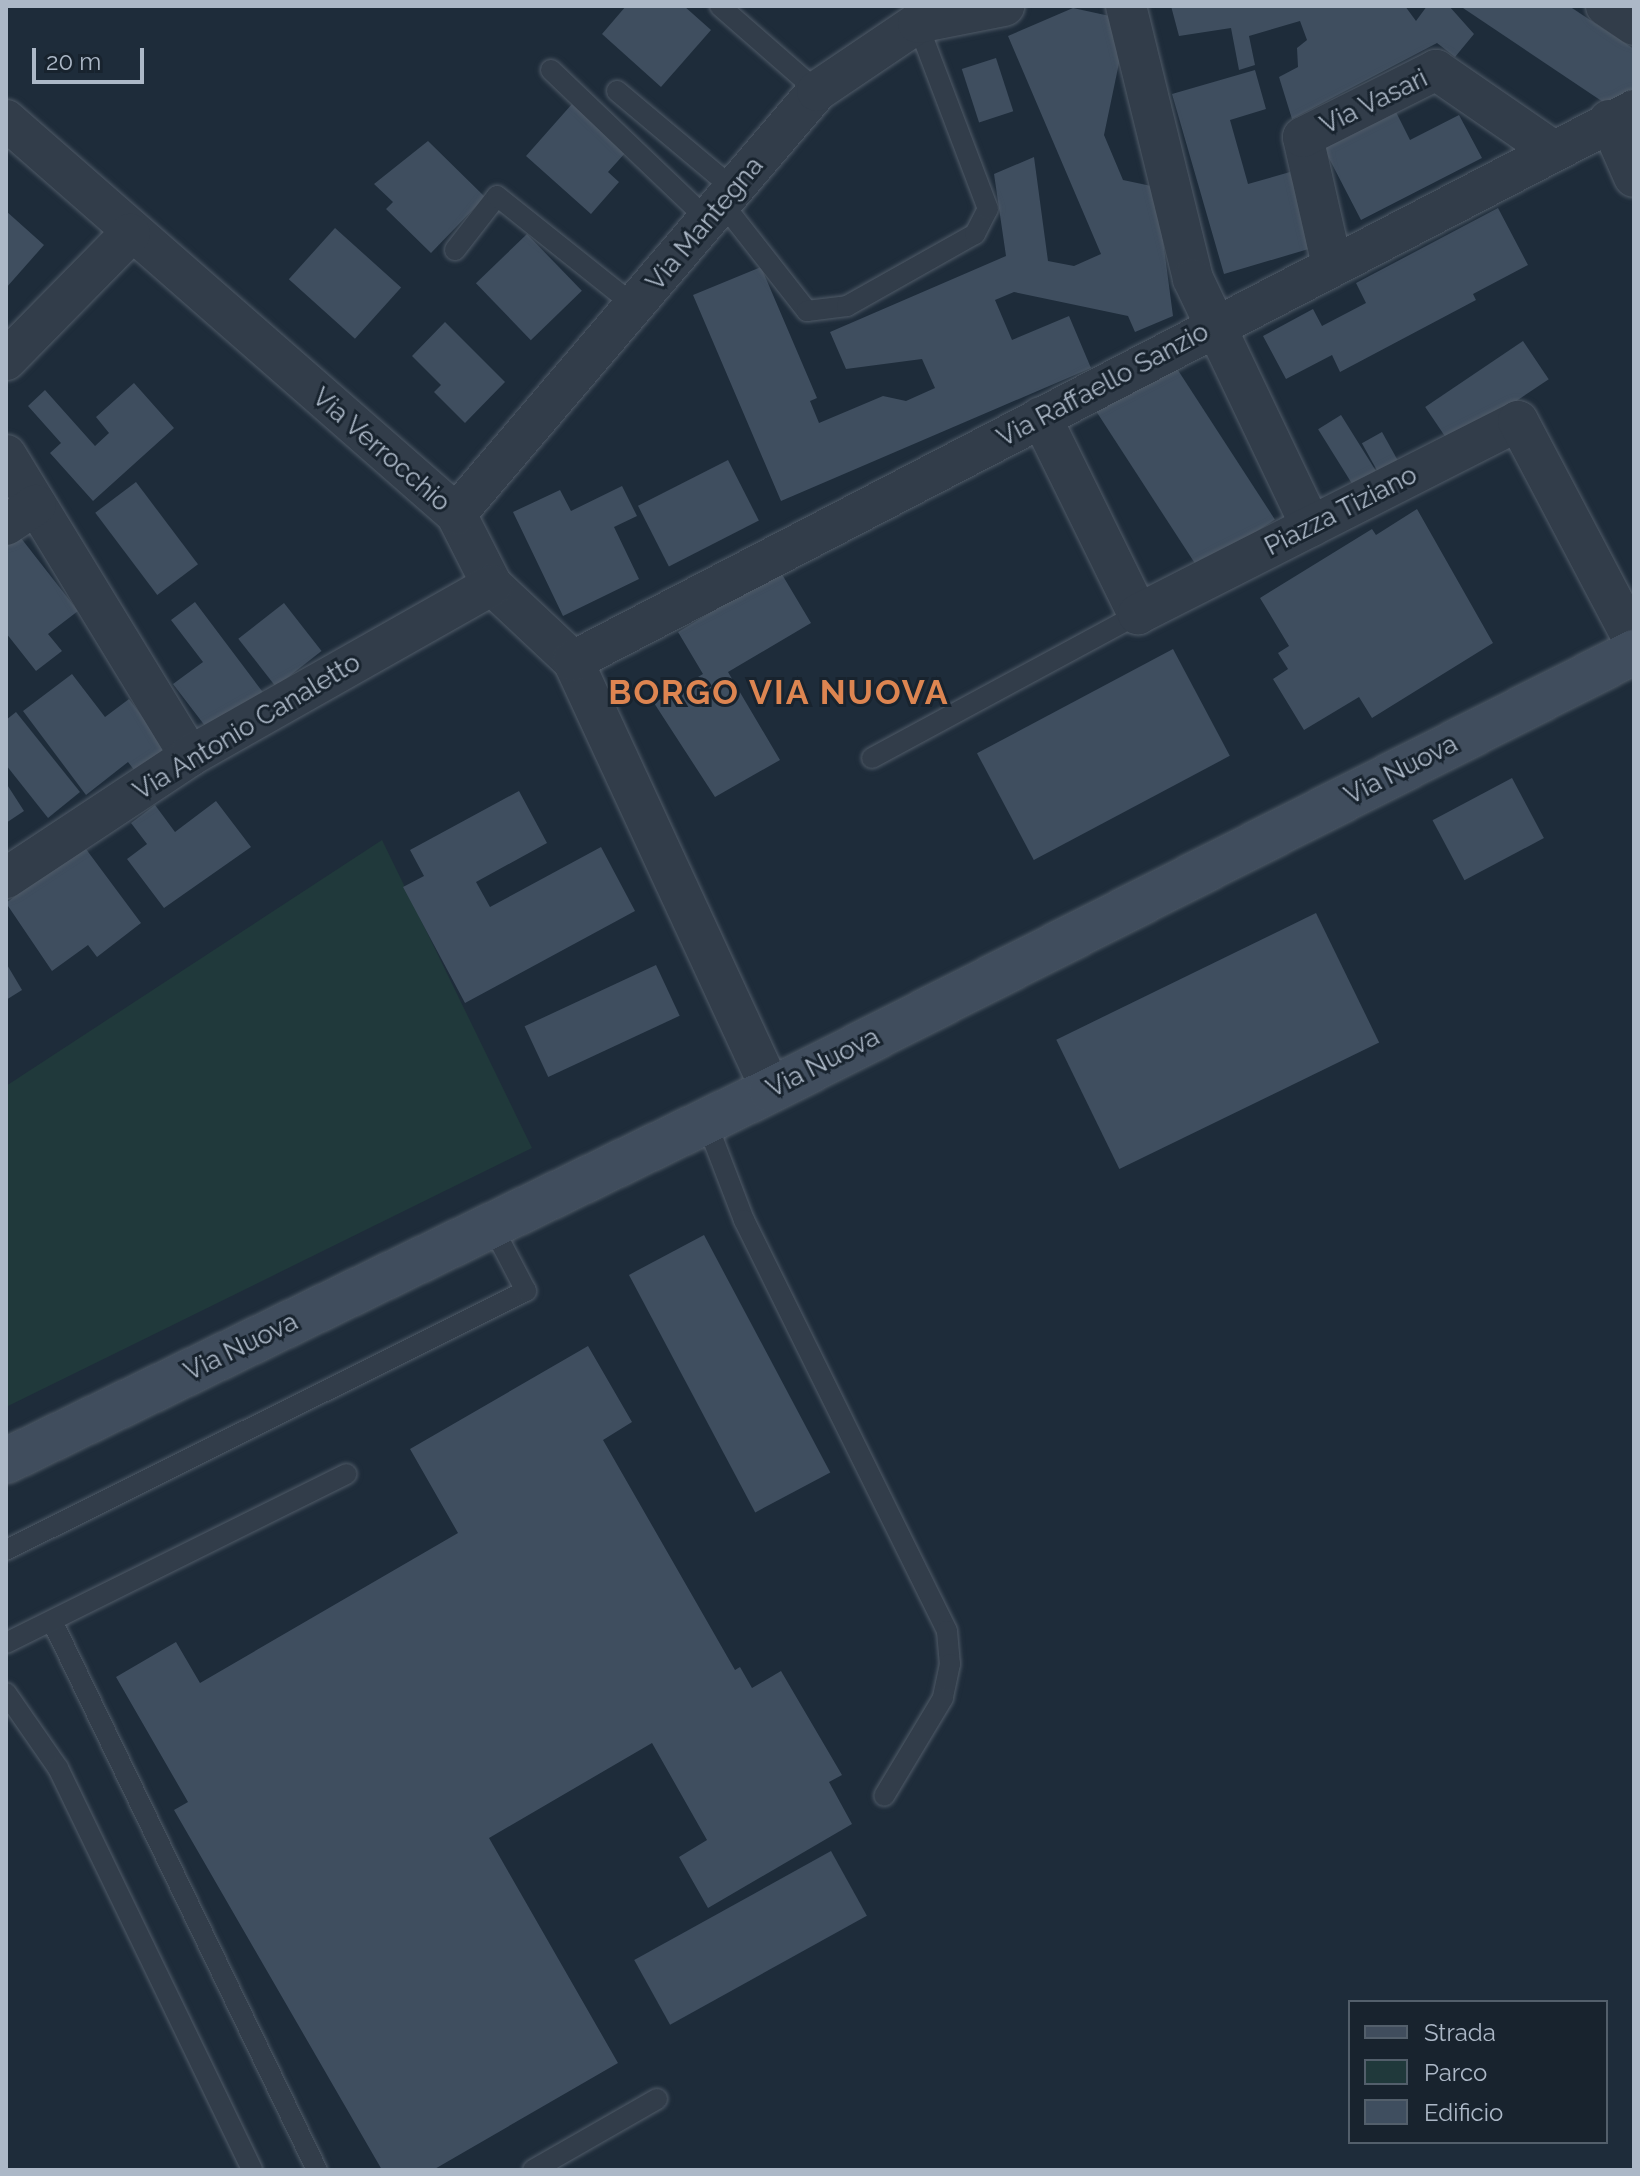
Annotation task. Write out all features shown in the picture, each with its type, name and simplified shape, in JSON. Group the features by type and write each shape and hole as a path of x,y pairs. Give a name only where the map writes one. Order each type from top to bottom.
{"main road":[{"name":"Via Nuova","path":"6,1461 771,1090 1634,652"}],"street":[{"name":"Via Mantegna","path":"456,514 817,91 914,15 1004,6"},
{"path":"1126,6 1193,279 1311,526"},
{"path":"1606,6 1634,25"},
{"name":"Via Vasari","path":"1332,265 1303,137 1436,70 1552,150"},
{"path":"1622,115 1634,177"},
{"name":"Via Raffaello Sanzio","path":"573,661 1622,115"},
{"name":"Via Verrocchio","path":"6,120 130,234 456,514 492,585 573,661 771,1090"},
{"path":"6,360 130,234"},
{"path":"1041,417 1138,614"},
{"name":"Piazza Tiziano","path":"1138,614 1518,421 1634,641"},
{"path":"6,455 21,515 190,756"},
{"name":"Via Antonio Canaletto","path":"6,878 190,756 492,585"}],"lane":[{"path":"720,6 817,91"},
{"path":"617,91 722,205 807,311 847,306 975,234 988,209 914,15"},
{"path":"551,70 722,205"},
{"path":"455,250 497,196 635,306"},
{"path":"872,758 1138,614"},
{"path":"706,1121 744,1220 947,1631 950,1664 943,1698 884,1796"},
{"path":"6,1550 526,1291 492,1226"},
{"path":"6,1643 53,1623 346,1474"},
{"path":"53,1623 317,2170"},
{"path":"6,1693 58,1768 252,2170"},
{"path":"533,2170 657,2099"}],"green space":[{"path":"382,840 532,1148 6,1407 6,1086"}],"building":[{"path":"626,6 684,6 711,30 661,87 602,34"},
{"path":"1171,6 1405,6 1416,21 1427,6 1449,6 1474,34 1455,57 1437,43 1292,119 1279,77 1298,67 1297,48 1307,40 1300,21 1249,36 1255,65 1239,70 1231,28 1179,36"},
{"path":"1460,6 1569,6 1634,49 1634,88 1618,112"},
{"path":"1073,8 1128,20 1104,135 1123,180 1156,187 1173,316 1135,332 1128,316 1014,292 995,300 1012,340 1069,316 1091,368 781,501 693,295 761,267 817,398 810,401 819,423 883,396 906,401 935,388 922,359 846,369 830,332 1006,256 994,174 1034,157 1048,261 1074,266 1101,254 1008,36"},
{"path":"996,58 1013,111 979,122 962,69"},
{"path":"1255,70 1266,109 1230,120 1248,184 1290,172 1312,248 1224,274 1172,94"},
{"path":"1391,102 1410,140 1459,115 1482,158 1361,220 1319,139"},
{"path":"572,104 626,152 608,172 619,182 591,214 526,156"},
{"path":"428,141 485,197 431,253 386,209 393,202 374,184"},
{"path":"1498,208 1528,265 1473,294 1476,300 1340,372 1332,355 1286,379 1263,336 1313,309 1322,326 1366,303 1356,283"},
{"path":"6,211 44,245 6,288"},
{"path":"335,228 401,288 355,339 289,279"},
{"path":"527,234 582,291 531,340 476,283"},
{"path":"445,322 505,382 465,423 434,392 441,385 412,356"},
{"path":"1523,341 1549,379 1451,445 1425,407"},
{"path":"1172,361 1275,520 1199,569 1096,411"},
{"path":"134,383 174,428 93,501 50,453 61,443 28,406 45,390 95,446 109,433 96,417"},
{"path":"1341,415 1377,472 1354,486 1318,429"},
{"path":"1382,432 1399,463 1379,474 1362,443"},
{"path":"728,460 759,521 669,566 638,506"},
{"path":"136,482 198,564 157,595 95,513"},
{"path":"622,486 637,516 614,527 639,579 563,616 513,512 560,490 571,511"},
{"path":"1417,509 1493,643 1372,718 1359,697 1304,730 1273,679 1288,669 1278,653 1289,646 1260,598 1372,529 1376,535"},
{"path":"17,533 78,611 48,634 62,651 36,671 6,633 6,542"},
{"path":"780,571 811,623 728,672 780,760 715,797 654,703 703,674 678,632"},
{"path":"195,602 265,695 212,735 173,684 203,662 171,620"},
{"path":"284,603 322,651 276,687 238,639"},
{"path":"1173,649 1230,756 1034,860 977,753"},
{"path":"72,674 105,717 129,699 169,752 138,775 128,762 86,795 23,711"},
{"path":"16,712 80,792 48,818 6,765 6,720"},
{"path":"1512,778 1544,838 1464,880 1433,820"},
{"path":"6,783 24,811 6,823"},
{"path":"519,791 547,843 476,882 490,907 601,847 635,911 465,1003 403,887 424,876 410,850"},
{"path":"216,801 251,847 164,908 127,859 147,844 131,823 155,805 175,832"},
{"path":"83,845 141,923 97,957 88,945 52,971 6,903"},
{"path":"1316,913 1379,1042 1119,1169 1056,1040"},
{"path":"6,963 22,990 6,1000"},
{"path":"656,965 680,1016 548,1077 525,1026"},
{"path":"704,1235 830,1473 755,1512 629,1275"},
{"path":"588,1346 632,1422 603,1440 735,1670 740,1667 752,1688 781,1671 842,1775 829,1782 852,1824 708,1908 679,1857 707,1840 652,1743 489,1838 618,2063 433,2170 382,2170 174,1810 188,1802 116,1677 176,1642 200,1683 458,1533 410,1449"},
{"path":"831,1851 867,1916 670,2025 634,1960"}],"district":[{"name":"BORGO VIA NUOVA","path":"779,693"}]}
